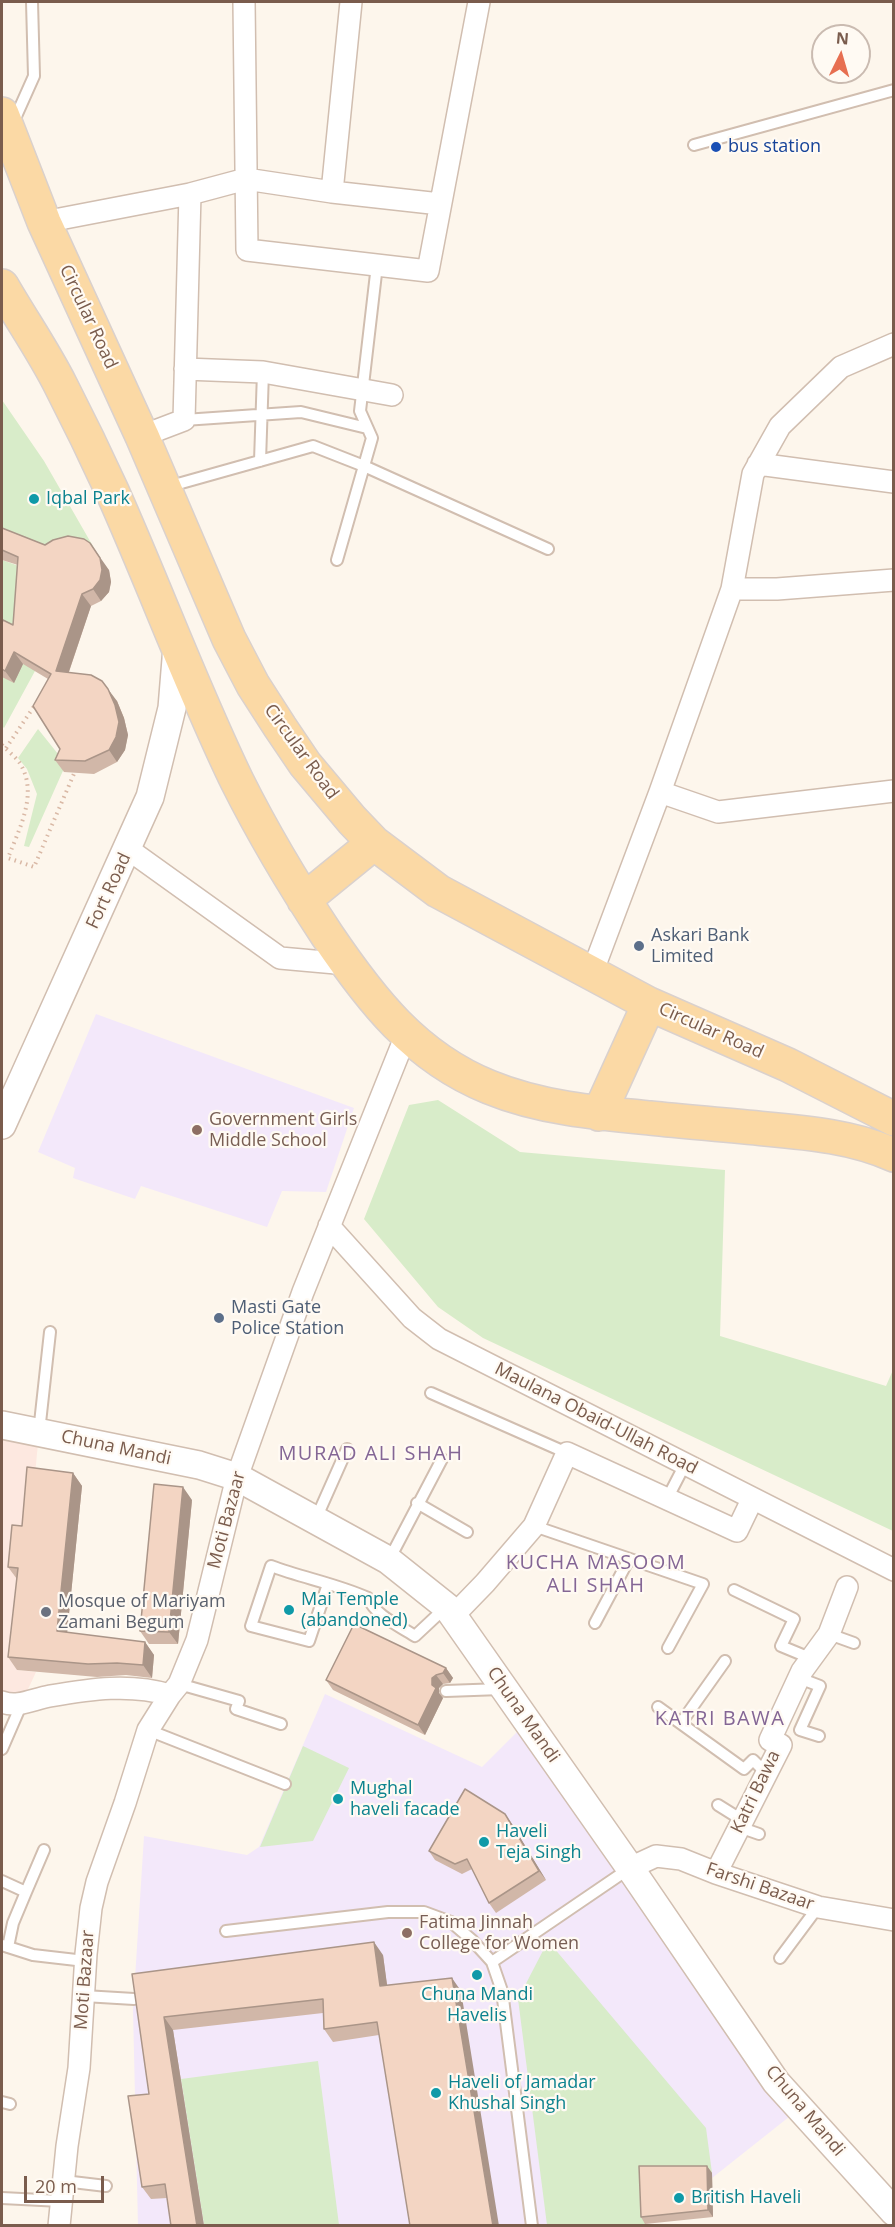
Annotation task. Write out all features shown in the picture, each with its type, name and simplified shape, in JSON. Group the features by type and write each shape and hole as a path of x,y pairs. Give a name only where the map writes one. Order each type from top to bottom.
{"main road":[{"name":"Circular Road","path":"5,123 44,222 142,436 228,639 253,685 305,764 352,820 374,843 438,891 649,1004 788,1065 894,1119"},
{"path":"2,286 60,384 112,492 237,780 274,851 347,964 365,989 406,1035 450,1068 486,1086 551,1106 599,1114 798,1132 851,1140 894,1155"},
{"path":"304,900 374,843"},
{"path":"599,1114 649,1004"}],"street":[{"path":"244,2 247,250 428,271 479,2"},
{"path":"332,192 351,2"},
{"path":"44,222 190,194 246,179 332,192 440,204"},
{"path":"142,436 184,420 190,194"},
{"path":"592,973 660,792 732,589 753,474 780,426 841,367 894,344"},
{"path":"185,369 263,372 392,395"},
{"path":"758,464 894,482"},
{"path":"732,589 777,589 894,580"},
{"name":"Fort Road","path":"2,1125 150,797 172,708 177,645"},
{"path":"660,792 718,812 894,791"},
{"path":"128,849 280,958 347,964"},
{"name":"Moti Bazaar","path":"59,2226 79,2068 85,1961 91,1908 97,1882 148,1730 175,1690 197,1640 237,1477 330,1226 406,1035"},
{"name":"Maulana Obaid-Ullah Road","path":"330,1226 412,1318 439,1339 894,1570"},
{"name":"Chuna Mandi","path":"2,1425 199,1465 237,1477 388,1560 450,1611 776,2082 891,2205"},
{"path":"450,1611 485,1583 534,1526 567,1453 737,1531 750,1504"},
{"name":"Katri Bawa","path":"716,1873 781,1745 770,1740 810,1658 829,1634 847,1587"},
{"path":"12,1703 99,1689 127,1687 175,1690"},
{"name":"Farshi Bazaar","path":"630,1868 656,1856 681,1859 818,1907 893,1918"}],"lane":[{"path":"5,123 34,76 32,2"},
{"path":"694,145 894,90"},
{"path":"337,560 372,438 360,411 377,265"},
{"path":"260,461 263,372"},
{"path":"184,420 302,412 367,428"},
{"path":"163,488 313,446 364,466 548,549"},
{"path":"39,1432 50,1332"},
{"path":"431,1393 567,1453"},
{"path":"314,1521 347,1449"},
{"path":"388,1560 442,1459"},
{"path":"667,1499 681,1470"},
{"path":"417,1503 467,1532"},
{"path":"534,1526 703,1584 668,1648"},
{"path":"595,1623 629,1558"},
{"path":"328,1584 309,1641 251,1626 271,1566 350,1589 368,1598 371,1606 415,1636 450,1611"},
{"path":"734,1590 794,1619 781,1646 810,1658"},
{"path":"829,1634 854,1642"},
{"path":"681,1723 725,1661"},
{"path":"799,1678 820,1686 800,1730 819,1736"},
{"path":"447,1691 505,1689"},
{"path":"175,1690 239,1701 236,1709 280,1724"},
{"path":"2,1749 12,1703"},
{"path":"658,1707 744,1769 753,1760 767,1774"},
{"path":"148,1730 285,1784"},
{"path":"718,1805 741,1824 759,1834"},
{"path":"44,1850 5,1946 33,1955 85,1961"},
{"path":"492,1962 630,1868"},
{"path":"2,1881 26,1892"},
{"path":"780,1958 818,1907"},
{"path":"226,1931 388,1912 424,1912 452,1922 472,1940 492,1962 502,1991 532,2226"},
{"path":"84,1996 134,1999"},
{"path":"2,2198 106,2186"}],"path":[{"path":"6,749 36,704"},
{"path":"2,745 21,764 29,784 26,809 8,858 34,867 80,760"}],"shaded area":[{"name":"Government Girls Middle School","path":"96,1014 354,1108 326,1192 282,1191 267,1227 141,1186 135,1199 73,1178 75,1168 38,1152"},
{"path":"2,1424 39,1432 17,1670 36,1672 17,1713 2,1702"},
{"name":"Fatima Jinnah College for Women","path":"325,1694 482,1767 527,1722 794,2113 712,2178 713,2217 702,2216 630,2226 138,2226 133,2010 144,1836 247,1855 259,1847"}],"green space":[{"name":"Iqbal Park","path":"2,400 44,461 98,555 2,537"},
{"path":"2,560 47,576 61,592 35,671 4,728 2,726"},
{"path":"38,729 66,764 29,847 24,846 37,794 27,769 18,758"},
{"path":"438,1100 520,1152 725,1170 720,1336 886,1386 893,1370 893,1531 483,1338 438,1307 364,1219 409,1105"},
{"path":"303,1746 349,1768 313,1841 260,1847"},
{"path":"548,1941 706,2128 712,2173 645,2224 628,2226 547,2225 518,1999"},
{"path":"318,2061 339,2225 204,2225 181,2079"}],"building":[{"path":"2,528 45,545 68,536 84,539 90,543 100,558 102,570 100,580 93,589 82,594 56,671 91,675 102,681 115,705 119,722 116,737 109,750 85,761 55,760 60,749 33,706 51,674 14,652 5,671 2,669 2,623 3,620 13,625 18,557 2,550"},
{"path":"27,1467 73,1473 57,1631 145,1642 143,1665 88,1664 8,1657 18,1568 8,1567 12,1525 22,1526"},
{"path":"154,1484 183,1487 169,1632 140,1631"},
{"path":"354,1624 446,1668 443,1673 432,1678 432,1685 436,1688 418,1725 326,1680"},
{"name":"Haveli Teja Singh","path":"465,1789 505,1814 539,1871 489,1903 467,1859 455,1864 429,1851"},
{"name":"Haveli of Jamadar Khushal Singh","path":"374,1942 380,1986 452,1978 493,2226 410,2226 377,2022 324,2029 323,1999 164,2017 197,2226 171,2226 165,2184 142,2187 128,2096 149,2094 132,1974"},
{"name":"British Haveli","path":"639,2166 707,2166 708,2210 641,2217"}],"place":[{"name":"bus station","path":"716,147"},
{"name":"Iqbal Park","path":"34,499"},
{"name":"Askari Bank Limited","path":"639,946"},
{"name":"Government Girls Middle School","path":"197,1130"},
{"name":"Masti Gate Police Station","path":"219,1318"},
{"name":"Mai Temple (abandoned)","path":"289,1610"},
{"name":"Mosque of Mariyam Zamani Begum","path":"46,1612"},
{"name":"Mughal haveli facade","path":"338,1799"},
{"name":"Haveli Teja Singh","path":"484,1842"},
{"name":"Fatima Jinnah College for Women","path":"407,1933"},
{"name":"Chuna Mandi Havelis","path":"477,1975"},
{"name":"Haveli of Jamadar Khushal Singh","path":"436,2093"},
{"name":"British Haveli","path":"679,2198"}],"district":[{"name":"MURAD ALI SHAH","path":"371,1454"},
{"name":"KUCHA MASOOM ALI SHAH","path":"596,1574"},
{"name":"KATRI BAWA","path":"720,1719"}]}
